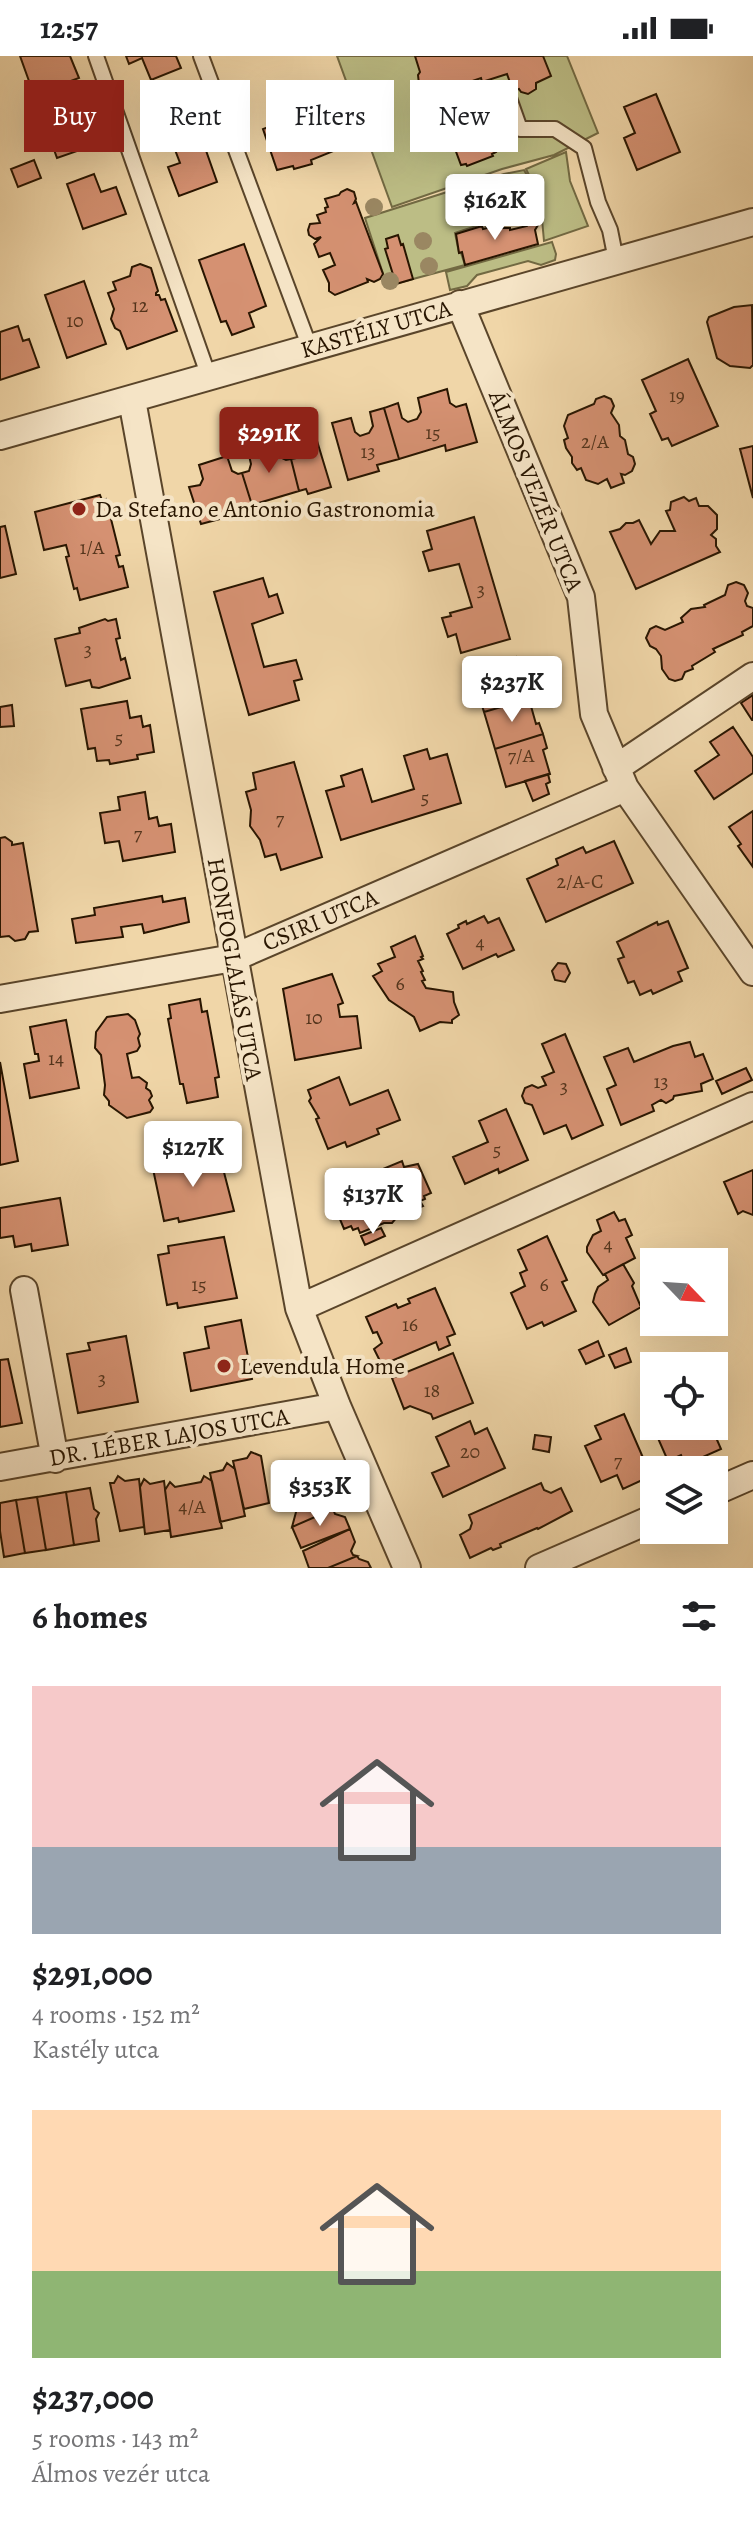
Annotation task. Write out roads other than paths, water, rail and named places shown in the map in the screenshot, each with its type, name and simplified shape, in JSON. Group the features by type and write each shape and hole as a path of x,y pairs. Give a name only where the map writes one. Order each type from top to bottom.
{"street":[{"name":"KASTÉLY UTCA","path":"0,436 753,222"},
{"name":"ÁLMOS VEZÉR UTCA","path":"460,304 581,597 594,714 620,778 753,972"},
{"name":"HONFOGLALÁS UTCA","path":"132,400 299,1308 337,1406 407,1568"},
{"name":"CSIRI UTCA","path":"0,999 233,958 620,778 753,676"},
{"path":"299,1308 753,1106"},
{"path":"24,1290 55,1459"},
{"name":"DR. LÉBER LAJOS UTCA","path":"0,1467 337,1406"},
{"path":"728,1486 753,1475"},
{"path":"539,1568 640,1524"}],"lane":[{"path":"96,56 209,377"},
{"path":"201,56 310,348"},
{"path":"518,123 520,129 555,129 584,148 598,202 610,230 616,260"}],"place":[{"name":"Da Stefano e Antonio Gastronomia","path":"79,509"},
{"name":"Levendula Home","path":"224,1366"}]}
